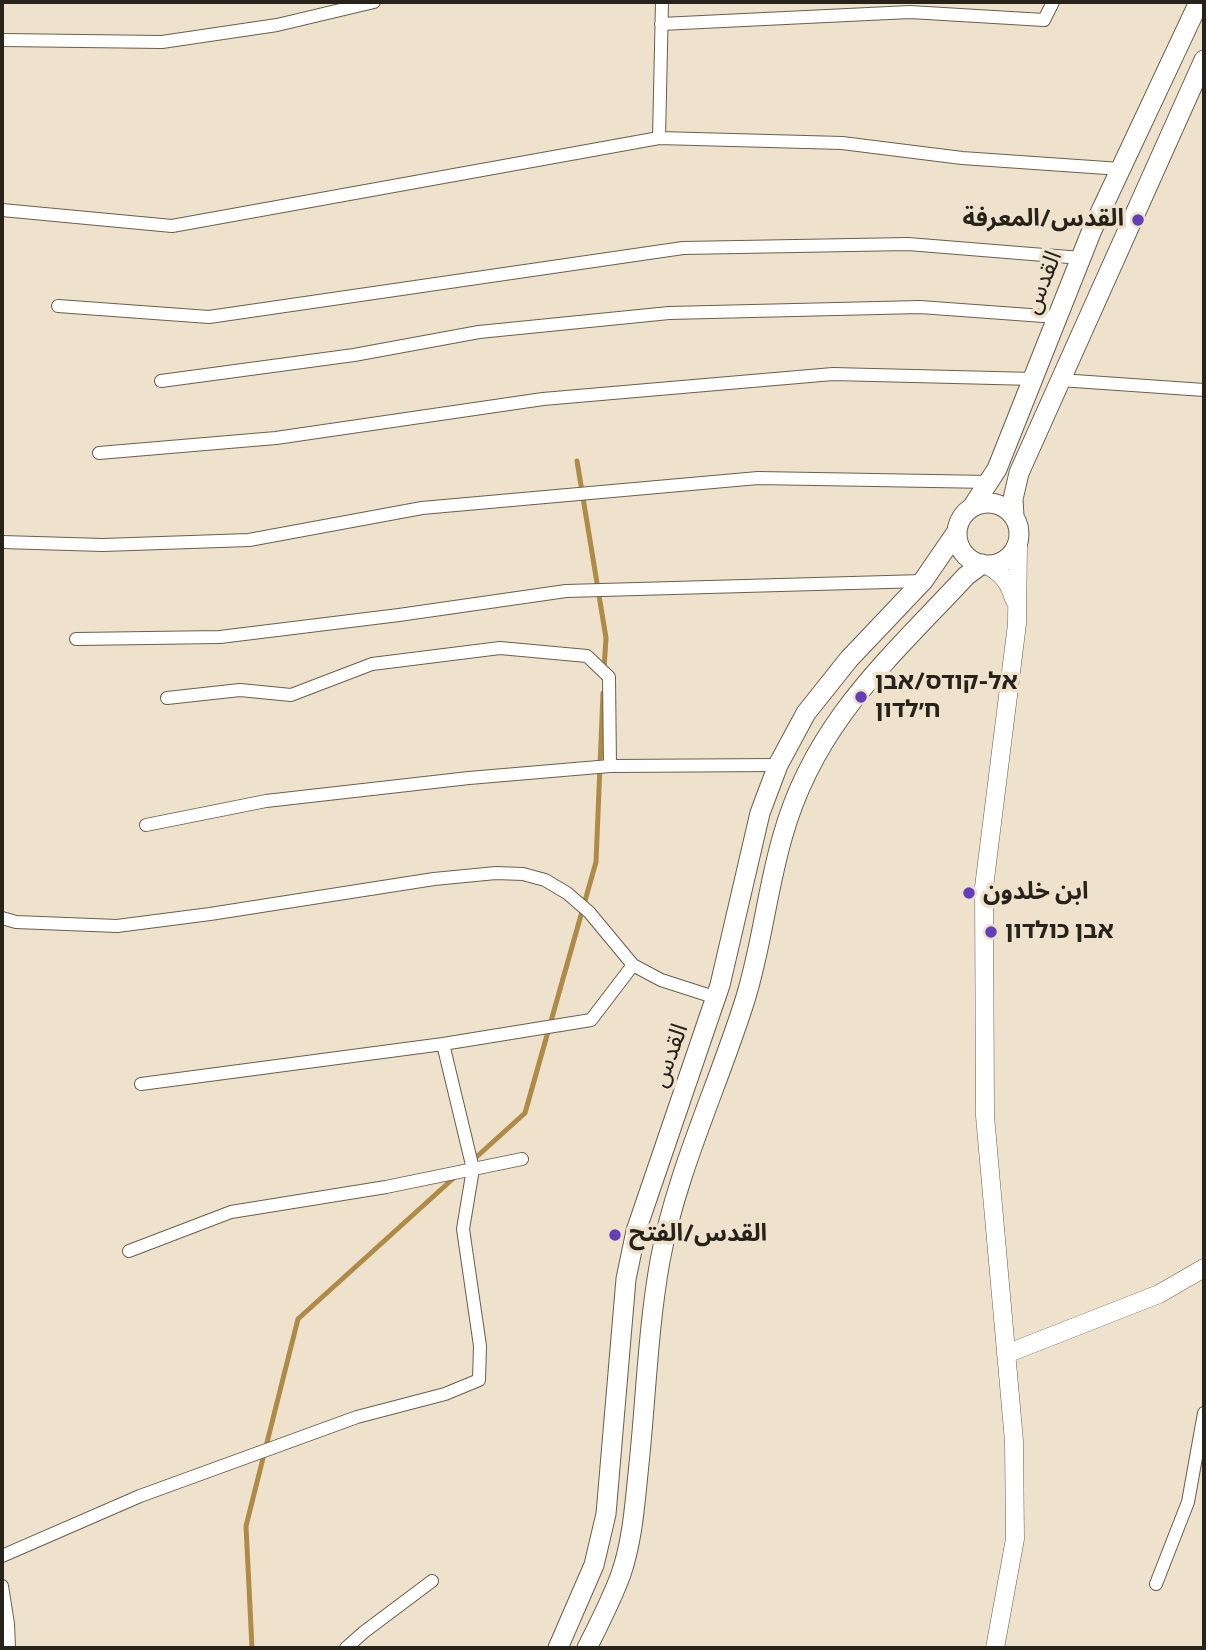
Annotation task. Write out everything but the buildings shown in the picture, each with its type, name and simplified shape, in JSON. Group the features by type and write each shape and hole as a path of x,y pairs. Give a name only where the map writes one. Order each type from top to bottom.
{"main road":[{"name":"القدس","path":"973,506 990,482 1012,435 1081,258 1199,2"},
{"path":"1014,516 998,503 987,502 973,506 961,516 956,533 961,551 968,558 984,565 997,564 1006,560 1018,544 1020,535 1014,516 1013,499 1019,473 1204,60"},
{"name":"القدس","path":"558,1648 594,1565 606,1514 626,1279 636,1231 717,998 760,813 778,765 793,736 825,688 923,581 956,533"},
{"name":"القدس","path":"587,1648 621,1573 632,1524 656,1288 666,1232 745,1001 761,942 782,836 794,800 807,769 840,715 876,669 966,576 984,565"}],"street":[{"path":"2,40 162,42 277,25 374,2"},
{"path":"659,138 662,2"},
{"path":"660,24 910,12 1044,20 1053,2"},
{"path":"2,210 172,226 659,138 842,143 962,158 1121,169"},
{"path":"58,306 209,317 683,248 908,244 1081,258"},
{"path":"161,381 354,355 479,332 669,313 920,307 1057,317"},
{"path":"100,453 276,438 543,399 833,374 1034,379"},
{"path":"1060,380 1204,390"},
{"path":"2,542 103,545 248,540 422,508 758,478 990,482"},
{"path":"995,1648 1015,1539 1014,1441 985,1116 984,887 1017,609 1018,544"},
{"path":"984,565 999,572 1006,579 1017,609"},
{"path":"76,639 220,637 566,591 923,581"},
{"path":"167,698 240,690 291,695 372,664 500,648 587,656 609,677 610,766"},
{"path":"146,825 266,801 469,778 610,766 778,765"},
{"path":"2,918 16,922 117,926 434,879 496,873 523,874 545,880 567,893 590,912 633,965 661,981 717,998"},
{"path":"141,1084 443,1044 590,1020 633,965"},
{"path":"2,1556 140,1496 358,1417 445,1394 480,1380 480,1346 463,1229 472,1169 443,1044"},
{"path":"130,1251 231,1212 386,1186 522,1158"},
{"path":"1006,1354 1160,1294 1204,1268"},
{"path":"1156,1584 1188,1502 1204,1413"},
{"path":"346,1648 432,1581"},
{"path":"2,1586 9,1648"}],"waterway":[{"path":"577,461 606,638 604,669"},
{"path":"472,1161 525,1113 596,862 603,693"},
{"path":"252,1648 246,1526 298,1319 457,1175"}],"place":[{"name":"القدس/المعرفة","path":"1138,220"},
{"name":"אל-קודס/אבן ח׳לדון","path":"861,697"},
{"name":"ابن خلدون","path":"969,893"},
{"name":"אבן כולדון","path":"991,932"},
{"name":"القدس/الفتح","path":"615,1235"}]}
